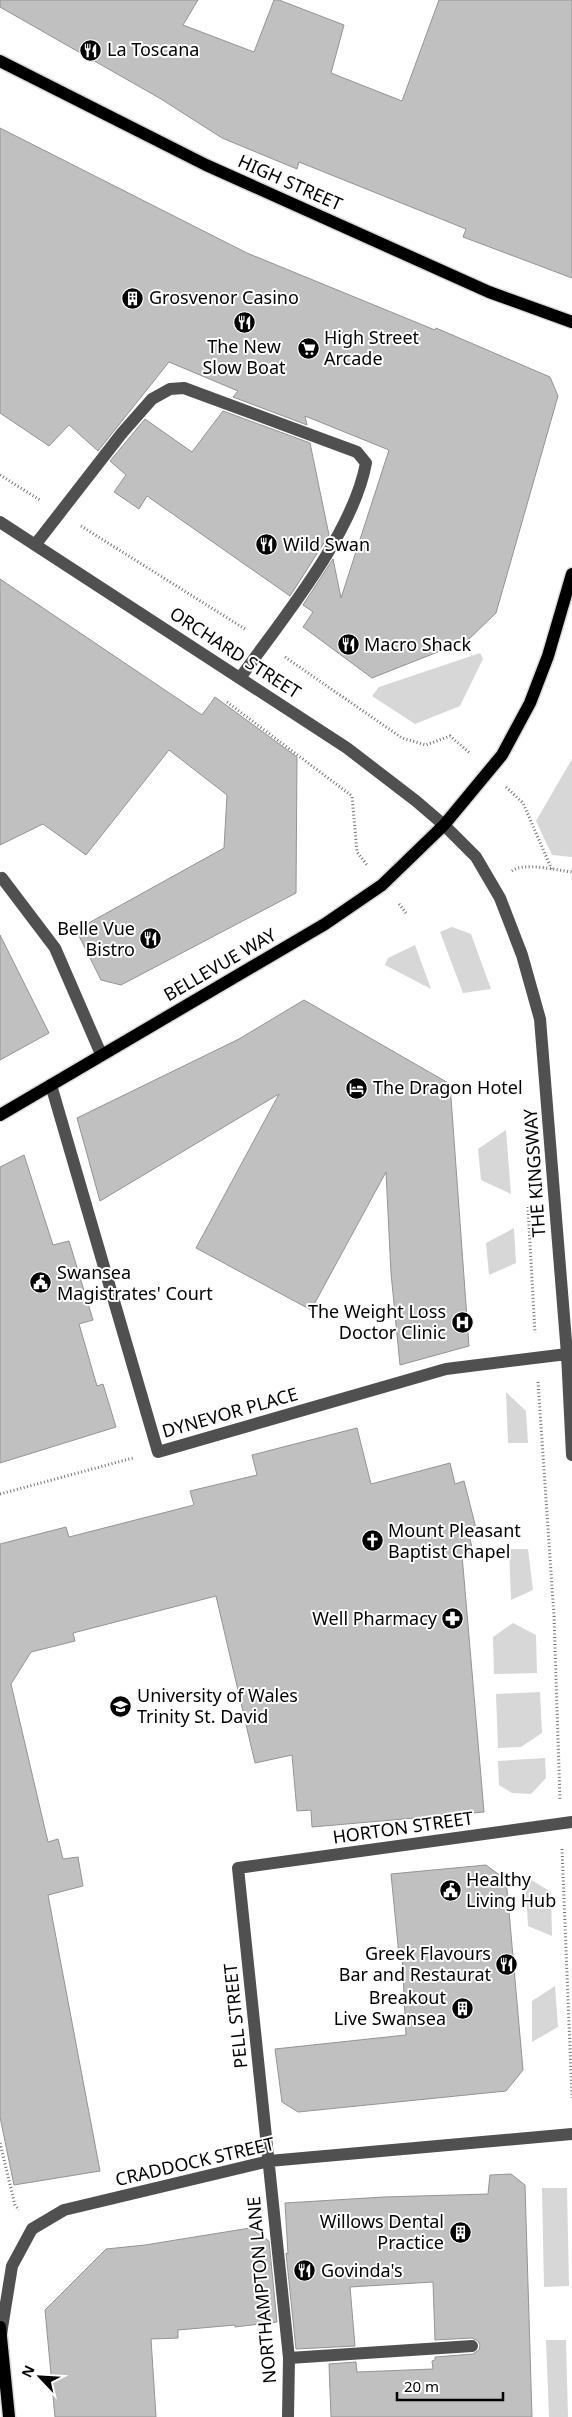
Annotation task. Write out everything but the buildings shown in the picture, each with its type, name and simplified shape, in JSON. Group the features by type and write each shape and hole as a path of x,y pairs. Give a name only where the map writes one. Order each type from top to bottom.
{"main road":[{"name":"HIGH STREET","path":"0,61 206,165 489,292 572,322"},
{"name":"BELLEVUE WAY","path":"0,1115 325,924 382,885 444,825 502,755 530,703 548,656 572,574"},
{"path":"1,2330 9,2417"}],"street":[{"path":"36,545 122,433 152,399 170,389 184,388 357,452 366,463 362,484 327,556 240,678"},
{"name":"ORCHARD STREET","path":"0,522 347,748 444,825"},
{"name":"THE KINGSWAY","path":"444,825 476,857 500,898 522,954 540,1020 567,1354 572,1455"},
{"path":"0,878 2,878 55,948 101,1054"},
{"name":"DYNEVOR PLACE","path":"51,1085 158,1452 446,1369 567,1354"},
{"name":"HORTON STREET","path":"238,1868 567,1823"},
{"name":"PELL STREET","path":"238,1868 269,2160"},
{"name":"CRADDOCK STREET","path":"32,2229 64,2210 269,2160 572,2134"},
{"name":"NORTHAMPTON LANE","path":"269,2160 289,2358 288,2417"},
{"path":"1,2330 12,2266 32,2229"},
{"path":"289,2358 472,2346"}],"path":[{"path":"0,475 265,643 402,738 426,745 450,736"},
{"path":"226,702 352,796 357,852"},
{"path":"522,803 552,870"},
{"path":"528,867 572,872"},
{"path":"527,1202 567,1823 572,2098"},
{"path":"0,1494 158,1452"},
{"path":"0,2143 15,2205 32,2229"}],"shaded area":[{"path":"480,653 483,659 460,706 415,724 372,696 379,687"},
{"path":"572,759 572,857 552,855 536,821"},
{"path":"452,927 471,934 491,989 463,993 440,932"},
{"path":"415,945 431,989 385,965 388,958"},
{"path":"506,1130 511,1194 481,1180 478,1149"},
{"path":"514,1228 516,1263 489,1275 486,1243"},
{"path":"506,1392 526,1411 528,1443 508,1443"},
{"path":"509,1549 528,1549 533,1590 511,1600"},
{"path":"513,1623 536,1635 537,1673 494,1674 493,1637"},
{"path":"540,1692 542,1733 521,1747 498,1748 496,1694"},
{"path":"545,1758 546,1778 531,1794 512,1793 499,1785 498,1761"},
{"path":"525,1876 551,1892 552,1936 528,1926"},
{"path":"555,1986 558,2027 532,2042 532,2001"},
{"path":"542,2188 567,2188 569,2286 544,2287"},
{"path":"546,2340 566,2340 568,2417 549,2417"}],"place":[{"name":"La Toscana","path":"91,50"},
{"name":"Grosvenor Casino","path":"133,298"},
{"name":"The New Slow Boat","path":"244,322"},
{"name":"High Street Arcade","path":"308,348"},
{"name":"Wild Swan","path":"267,545"},
{"name":"Macro Shack","path":"348,645"},
{"name":"Belle Vue Bistro","path":"151,939"},
{"name":"The Dragon Hotel","path":"357,1088"},
{"name":"Swansea Magistrates' Court","path":"41,1283"},
{"name":"The Weight Loss Doctor Clinic","path":"462,1322"},
{"name":"Mount Pleasant Baptist Chapel","path":"372,1541"},
{"name":"Well Pharmacy","path":"453,1619"},
{"name":"University of Wales Trinity St. David","path":"121,1706"},
{"name":"Healthy Living Hub","path":"450,1890"},
{"name":"Greek Flavours Bar and Restaurat","path":"507,1964"},
{"name":"Breakout Live Swansea","path":"462,2008"},
{"name":"Willows Dental Practice","path":"460,2232"},
{"name":"Govinda's","path":"305,2271"}]}
